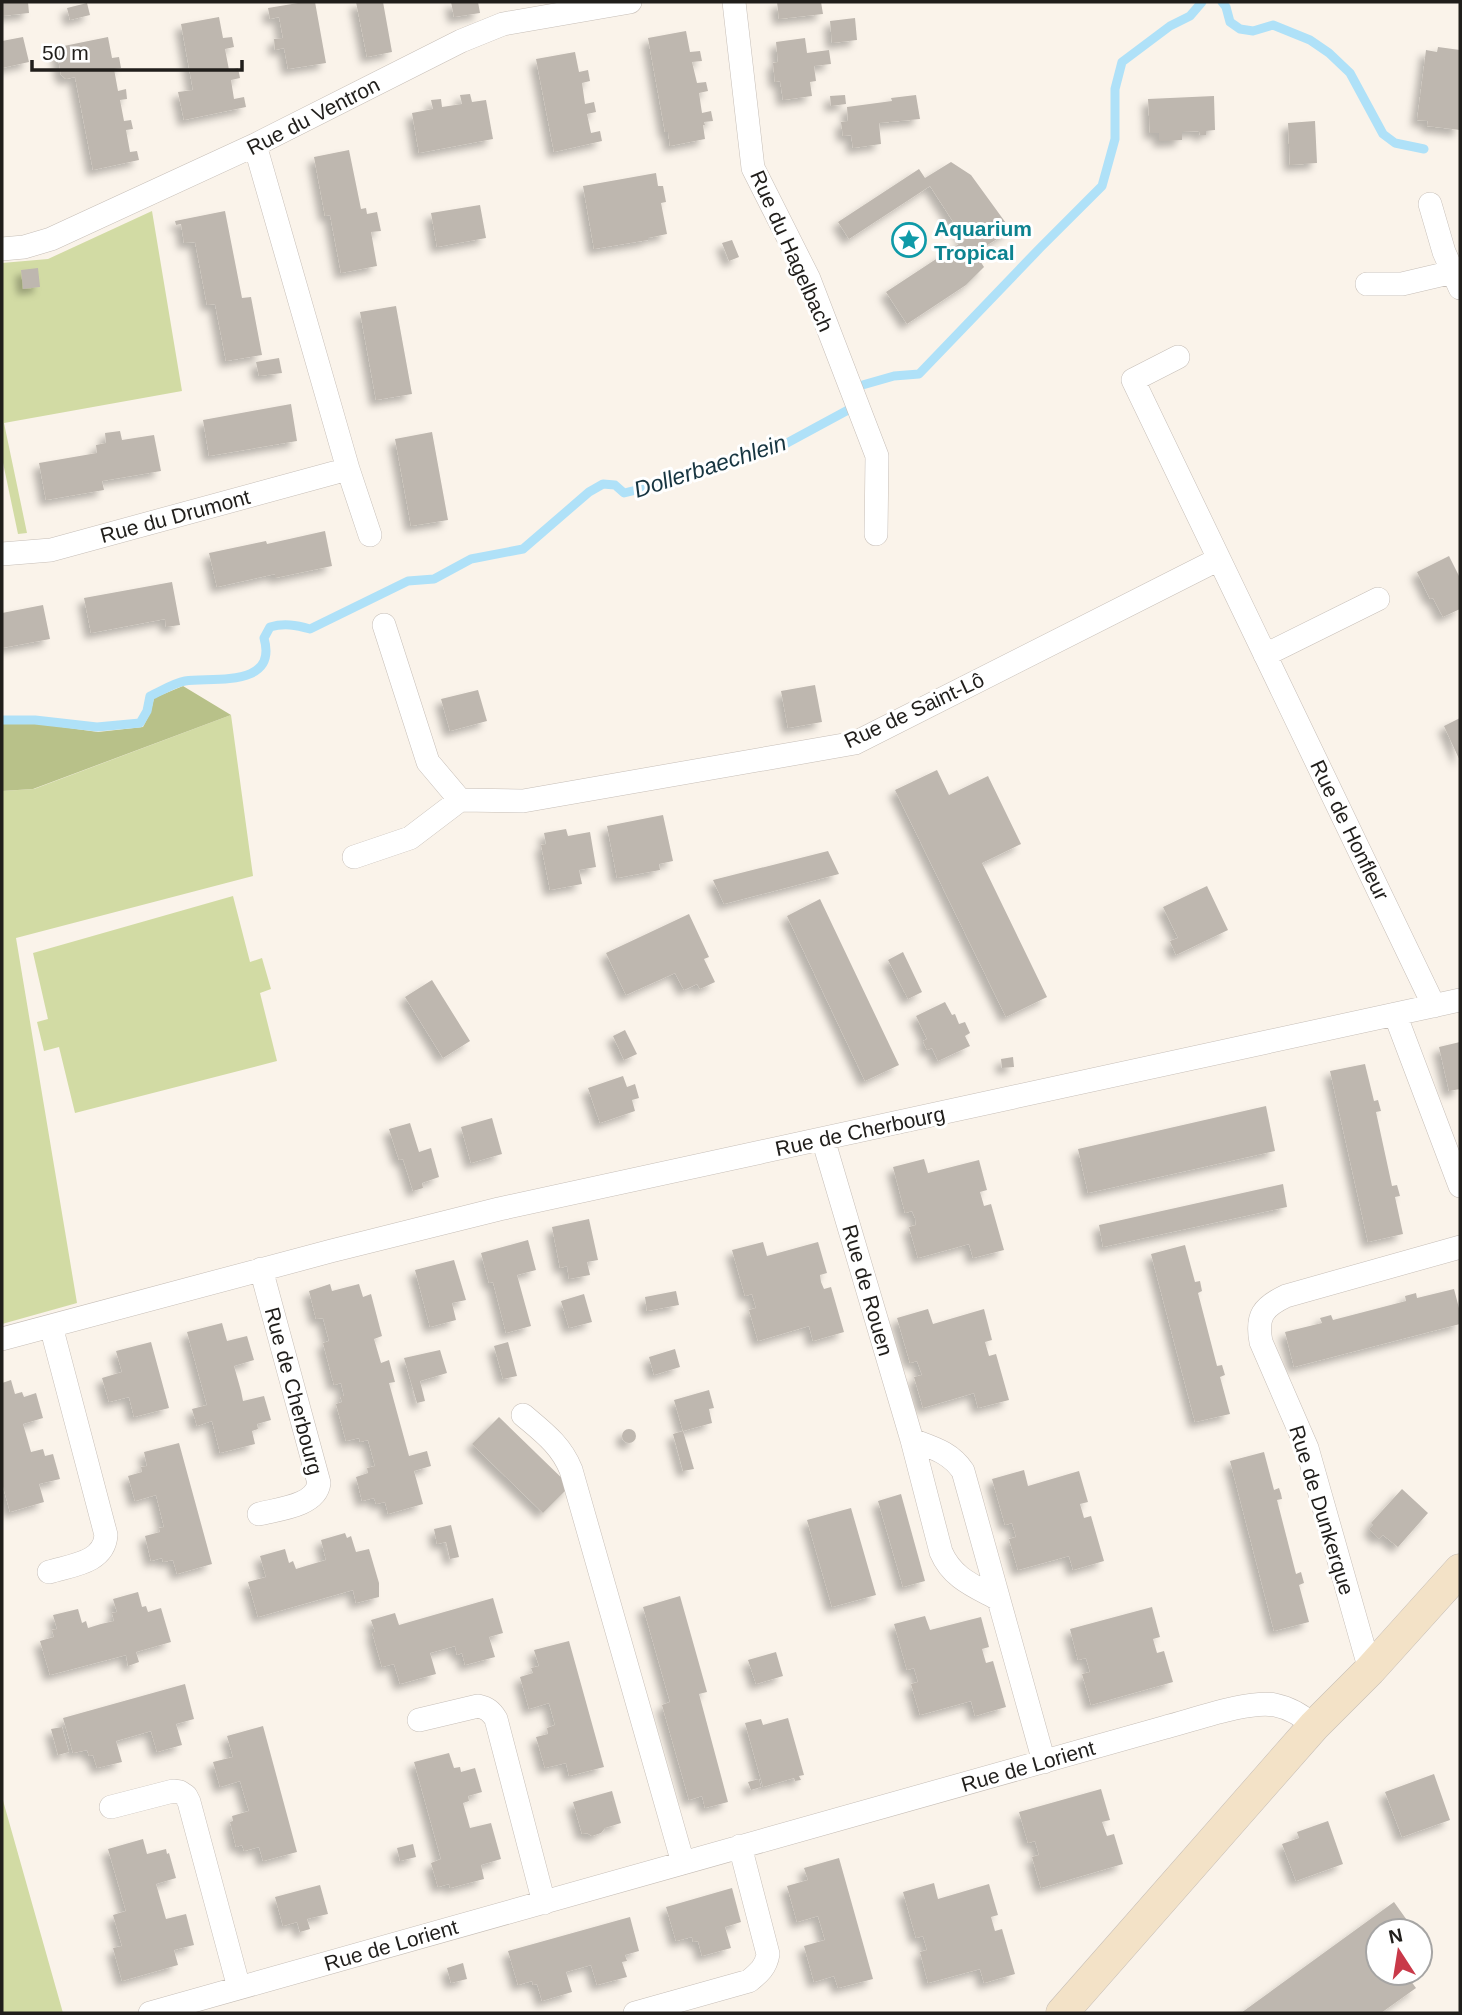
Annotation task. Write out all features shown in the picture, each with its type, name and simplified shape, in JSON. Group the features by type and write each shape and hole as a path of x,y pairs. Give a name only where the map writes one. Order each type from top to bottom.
{"street":[{"name":"Rue du Ventron","path":"2,249 24,247 51,239 255,145 461,41 503,24 630,2"},
{"name":"Rue du Hagelbach","path":"734,2 753,168 809,279 877,456 876,534"},
{"path":"255,145 348,469 370,535"},
{"path":"1367,284 1457,280 1444,252 1430,204"},
{"name":"Rue de Honfleur","path":"1178,357 1133,380 1434,1006"},
{"name":"Rue du Drumont","path":"2,554 51,550 348,469"},
{"name":"Rue de Saint-Lô","path":"460,800 523,801 855,743 1219,559"},
{"path":"1265,655 1378,599"},
{"path":"354,857 410,838 460,800 428,762 384,625"},
{"name":"Rue de Cherbourg","path":"2,1339 485,1212 1460,1000"},
{"path":"1395,1014 1460,1186"},
{"name":"Rue de Rouen","path":"823,1139 912,1440 941,1552 953,1573 998,1599"},
{"name":"Rue de Dunkerque","path":"1370,1671 1307,1448 1261,1342 1259,1325 1265,1309 1286,1296 1460,1247"},
{"name":"Rue de Cherbourg","path":"259,1514 309,1499 318,1490 319,1483 261,1269"},
{"path":"49,1572 90,1560 101,1553 106,1544 106,1535 51,1326"},
{"path":"523,1415 561,1449 571,1470 683,1863"},
{"path":"912,1440 949,1456 963,1471 1044,1762"},
{"path":"1062,2013 1314,1726 1370,1671 1460,1570"},
{"name":"Rue de Lorient","path":"150,2013 1166,1727 1261,1704 1287,1709 1314,1726"},
{"path":"419,1720 478,1706 491,1711 496,1719 544,1903"},
{"path":"111,1807 173,1791 186,1796 239,1988"},
{"path":"635,2013 749,1980 763,1968 768,1954 740,1846"}],"green space":[{"path":"152,211 182,391 4,423 27,533 18,534 2,458 2,263 48,259"},
{"path":"183,686 231,715 33,789 2,791 2,724 33,723 98,732 143,727 154,698"},
{"path":"231,715 253,876 16,938 77,1303 2,1324 2,791 34,789"},
{"path":"233,896 250,962 262,958 271,989 260,993 277,1061 75,1113 59,1047 44,1051 37,1022 48,1019 33,953"},
{"path":"2,1797 63,2013 2,2013"}],"building":[{"path":"2,2 28,2 29,13 2,16"},
{"path":"315,2 326,63 288,69 284,48 275,50 274,39 283,38 279,17 270,19 268,8"},
{"path":"356,2 383,2 392,52 367,57"},
{"path":"451,2 478,2 480,13 454,17"},
{"path":"777,2 821,2 823,14 779,19"},
{"path":"87,3 90,15 70,20 67,8"},
{"path":"219,17 223,38 232,37 234,47 225,49 229,70 238,68 240,78 231,80 234,99 244,97 246,107 184,120 178,92 193,90 181,24"},
{"path":"855,18 857,40 832,43 830,21"},
{"path":"686,31 690,52 700,51 702,61 692,62 697,83 706,82 708,91 699,93 702,113 711,111 713,121 704,122 705,139 670,146 668,132 665,132 648,38"},
{"path":"23,37 29,62 2,68 2,41"},
{"path":"108,37 112,58 119,57 121,68 114,69 118,91 126,89 127,99 120,100 124,121 131,120 133,129 126,130 130,152 137,151 139,160 93,170 75,77 66,79 61,75 57,52 59,47"},
{"path":"805,38 807,53 829,50 831,64 814,66 816,81 810,82 812,96 783,100 780,81 775,82 773,63 778,62 776,42"},
{"path":"1438,47 1460,50 1460,130 1427,126 1428,121 1417,120 1426,50 1437,52"},
{"path":"575,52 579,72 588,70 590,81 582,83 585,104 594,102 596,112 587,114 591,133 600,131 602,141 554,152 536,59"},
{"path":"470,94 472,102 486,100 493,139 419,153 412,113 433,109 431,100 441,99 442,107 462,104 460,95"},
{"path":"845,95 846,104 831,106 830,96"},
{"path":"916,95 920,119 879,123 881,144 853,148 851,135 843,136 841,122 848,121 847,107"},
{"path":"1214,96 1215,130 1206,131 1206,135 1200,135 1199,131 1182,132 1182,140 1169,141 1159,141 1159,133 1150,133 1148,99"},
{"path":"1315,121 1317,163 1290,165 1288,123"},
{"path":"349,150 361,209 366,208 367,214 377,212 381,231 371,232 377,266 341,273 330,215 325,216 314,157"},
{"path":"951,162 971,175 1011,230 975,253 984,267 966,285 907,324 886,292 965,240 930,186 849,239 838,222 919,169 925,178"},
{"path":"656,173 658,186 663,186 666,202 661,203 667,234 594,249 583,186"},
{"path":"480,205 486,238 437,247 431,213"},
{"path":"225,211 242,298 251,297 262,355 226,361 215,304 207,305 195,242 184,243 181,224 176,225 175,221"},
{"path":"732,240 739,257 729,261 722,243"},
{"path":"38,268 40,287 23,289 21,270"},
{"path":"396,306 412,394 376,400 360,312"},
{"path":"279,358 282,373 259,376 256,362"},
{"path":"291,404 297,441 209,456 203,420"},
{"path":"120,431 122,440 154,435 161,471 102,481 104,490 46,500 39,463 97,453 96,445 106,443 105,433"},
{"path":"432,432 448,520 411,526 395,439"},
{"path":"325,531 332,566 275,578 275,574 217,587 209,553"},
{"path":"1449,556 1460,578 1460,609 1443,617 1433,598 1430,599 1417,572"},
{"path":"172,582 180,625 166,627 165,619 91,633 84,598"},
{"path":"43,605 50,639 2,648 2,613"},
{"path":"815,685 822,722 788,728 781,691"},
{"path":"478,690 487,721 450,731 441,699"},
{"path":"1460,718 1460,761 1444,726"},
{"path":"937,770 949,795 988,776 1021,844 982,863 1047,997 1006,1017 895,790"},
{"path":"663,815 673,861 659,864 660,870 617,878 607,826"},
{"path":"566,829 568,836 590,832 596,867 579,870 582,884 550,890 541,845 546,844 544,833"},
{"path":"828,851 839,874 724,904 713,880"},
{"path":"1207,886 1228,930 1176,955 1170,941 1178,938 1163,907"},
{"path":"820,899 899,1065 865,1081 787,916"},
{"path":"689,914 709,957 704,959 715,982 700,989 697,984 684,990 675,973 626,995 606,953"},
{"path":"903,952 922,992 908,999 888,960"},
{"path":"432,980 470,1041 443,1058 405,997"},
{"path":"945,1002 959,1024 965,1022 970,1033 965,1036 970,1046 938,1061 932,1048 927,1050 923,1041 927,1039 916,1016"},
{"path":"625,1030 637,1054 624,1060 613,1036"},
{"path":"1460,1042 1460,1089 1449,1091 1439,1047"},
{"path":"1013,1057 1014,1067 1002,1068 1001,1059"},
{"path":"1365,1064 1374,1101 1378,1100 1381,1111 1376,1112 1392,1186 1397,1185 1400,1196 1395,1197 1403,1234 1368,1242 1330,1071"},
{"path":"623,1076 627,1087 635,1084 639,1098 632,1100 635,1111 600,1123 588,1088"},
{"path":"1266,1106 1275,1151 1088,1193 1078,1149"},
{"path":"492,1118 502,1154 471,1163 461,1127"},
{"path":"410,1123 419,1152 431,1148 439,1177 422,1183 423,1188 413,1191 403,1159 399,1160 389,1129"},
{"path":"924,1159 928,1173 979,1160 987,1190 980,1192 984,1206 991,1204 1004,1250 973,1258 969,1244 918,1258 909,1227 916,1225 915,1218 912,1211 905,1213 893,1167"},
{"path":"1283,1184 1287,1207 1103,1247 1099,1225"},
{"path":"589,1219 598,1260 587,1262 590,1275 569,1279 567,1266 560,1268 552,1227"},
{"path":"528,1240 536,1270 517,1275 531,1326 506,1333 493,1282 489,1283 481,1253"},
{"path":"763,1242 767,1256 818,1242 827,1273 820,1275 821,1282 824,1289 831,1287 844,1332 813,1341 809,1326 758,1341 749,1310 756,1308 752,1294 745,1296 732,1250"},
{"path":"1185,1245 1195,1282 1200,1281 1202,1291 1198,1293 1217,1366 1222,1365 1225,1375 1220,1377 1230,1414 1195,1422 1151,1254"},
{"path":"454,1260 466,1300 452,1303 456,1320 430,1327 415,1270"},
{"path":"330,1284 332,1291 359,1284 363,1297 371,1294 382,1336 374,1339 381,1363 389,1360 395,1382 389,1383 409,1456 427,1451 431,1466 414,1471 423,1504 388,1514 385,1502 376,1504 374,1498 362,1501 356,1477 368,1473 367,1468 375,1466 368,1440 360,1442 359,1438 346,1441 336,1404 342,1402 340,1396 344,1396 341,1383 334,1385 323,1343 329,1341 323,1318 316,1319 309,1291"},
{"path":"1454,1289 1460,1324 1294,1367 1285,1332 1322,1323 1320,1318 1331,1315 1333,1320 1406,1301 1405,1296 1416,1293 1417,1298"},
{"path":"676,1291 679,1305 647,1311 645,1297"},
{"path":"584,1294 592,1322 569,1328 561,1301"},
{"path":"928,1309 933,1324 984,1309 992,1340 985,1342 989,1356 996,1354 1009,1400 978,1408 974,1393 923,1408 914,1377 922,1375 917,1361 910,1363 897,1318"},
{"path":"222,1323 227,1341 247,1336 254,1360 234,1366 243,1401 264,1396 271,1420 257,1424 258,1429 252,1431 255,1444 220,1453 212,1421 197,1426 192,1409 207,1405 187,1332"},
{"path":"151,1342 169,1408 134,1417 129,1397 109,1402 102,1378 122,1372 116,1351"},
{"path":"508,1342 517,1376 503,1379 494,1346"},
{"path":"675,1349 680,1367 654,1375 649,1357"},
{"path":"440,1350 447,1373 420,1381 425,1401 417,1403 404,1358"},
{"path":"11,1380 15,1394 22,1392 24,1397 36,1393 43,1418 23,1424 31,1452 43,1449 45,1456 53,1454 60,1479 39,1484 44,1502 10,1512 2,1483 2,1383"},
{"path":"709,1390 714,1408 709,1409 712,1423 683,1431 674,1400"},
{"path":"499,1417 570,1486 543,1513 472,1444"},
{"path":"626,1429 632,1429 636,1436 632,1443 626,1443 622,1439 622,1433"},
{"path":"683,1431 694,1469 683,1471 673,1434"},
{"path":"179,1443 212,1564 177,1574 173,1560 163,1562 162,1558 151,1561 145,1536 160,1532 159,1528 164,1527 156,1495 135,1501 128,1476 142,1472 141,1467 147,1466 144,1452"},
{"path":"1264,1452 1274,1490 1279,1488 1281,1494 1282,1499 1277,1500 1296,1574 1301,1572 1304,1583 1299,1585 1309,1622 1274,1631 1230,1461"},
{"path":"1024,1470 1028,1486 1079,1471 1088,1502 1080,1504 1084,1518 1091,1516 1104,1561 1073,1570 1069,1556 1018,1570 1009,1539 1016,1537 1012,1523 1005,1525 992,1479"},
{"path":"1402,1489 1428,1513 1398,1547 1383,1535 1379,1539 1369,1529 1373,1525 1371,1523"},
{"path":"901,1494 925,1581 903,1587 878,1501"},
{"path":"851,1508 876,1595 832,1607 807,1520"},
{"path":"451,1525 459,1557 450,1559 446,1542 437,1544 434,1529"},
{"path":"345,1533 347,1538 351,1536 356,1552 369,1549 379,1583 379,1597 356,1603 353,1590 258,1617 248,1582 266,1577 260,1556 285,1549 289,1563 293,1561 296,1569 326,1560 321,1540"},
{"path":"138,1592 142,1607 146,1606 148,1612 161,1608 171,1642 136,1652 139,1662 128,1666 126,1655 50,1675 40,1641 54,1637 52,1630 57,1629 53,1615 78,1609 82,1623 86,1621 88,1628 114,1621 112,1613 117,1612 113,1599"},
{"path":"680,1596 707,1692 699,1694 728,1802 705,1808 702,1796 689,1800 662,1705 670,1702 643,1607"},
{"path":"493,1598 503,1633 489,1637 495,1657 465,1665 462,1653 457,1655 455,1646 430,1653 436,1674 400,1684 394,1664 382,1667 371,1620 395,1613 399,1625"},
{"path":"1152,1607 1160,1637 1153,1639 1157,1653 1164,1651 1173,1682 1091,1705 1082,1674 1090,1672 1086,1658 1078,1660 1070,1629"},
{"path":"925,1616 930,1630 981,1617 989,1647 982,1649 986,1663 993,1661 1006,1707 975,1716 971,1701 920,1715 911,1684 918,1682 914,1668 907,1670 894,1624"},
{"path":"569,1641 604,1767 569,1776 566,1763 545,1768 536,1737 548,1734 547,1728 555,1725 549,1703 529,1709 520,1677 533,1673 531,1668 539,1666 534,1650"},
{"path":"776,1652 783,1676 756,1684 748,1660"},
{"path":"185,1684 194,1719 176,1724 182,1745 157,1752 151,1731 116,1741 122,1762 97,1768 93,1755 89,1756 87,1750 73,1753 63,1718"},
{"path":"788,1718 804,1775 799,1776 801,1780 795,1781 794,1778 763,1787 745,1723 761,1719 763,1725"},
{"path":"263,1726 297,1852 263,1861 259,1847 244,1851 242,1845 236,1847 230,1822 233,1821 232,1816 249,1811 240,1781 220,1787 213,1762 233,1757 227,1736"},
{"path":"62,1727 69,1752 58,1755 51,1729"},
{"path":"449,1753 454,1768 460,1767 461,1772 475,1768 482,1792 468,1796 469,1801 463,1803 470,1828 491,1823 501,1859 481,1865 484,1879 450,1888 449,1884 438,1887 431,1863 441,1859 414,1762"},
{"path":"1434,1774 1450,1820 1402,1837 1385,1792"},
{"path":"759,1779 761,1787 751,1790 748,1782"},
{"path":"1101,1789 1110,1820 1102,1822 1107,1836 1114,1834 1123,1864 1041,1888 1032,1857 1039,1855 1035,1841 1028,1843 1019,1812"},
{"path":"612,1791 621,1823 592,1836 582,1834 573,1802"},
{"path":"1328,1821 1343,1864 1296,1881 1282,1844 1299,1838 1297,1832"},
{"path":"143,1839 147,1854 166,1849 167,1854 169,1853 176,1878 156,1884 166,1919 186,1914 194,1945 174,1950 178,1965 122,1981 113,1948 122,1946 113,1915 126,1911 108,1849"},
{"path":"413,1844 416,1857 400,1861 397,1848"},
{"path":"839,1858 873,1979 838,1988 834,1976 814,1982 804,1946 825,1940 818,1916 797,1922 787,1886 808,1880 804,1868"},
{"path":"934,1883 938,1899 989,1884 998,1915 991,1917 995,1931 1002,1929 1015,1974 984,1983 980,1969 928,1983 920,1952 927,1950 923,1936 916,1938 903,1892"},
{"path":"320,1885 328,1914 307,1919 310,1929 300,1932 297,1922 283,1926 275,1897"},
{"path":"732,1888 741,1922 725,1927 731,1948 702,1956 698,1941 693,1942 692,1937 676,1941 666,1907"},
{"path":"1394,1902 1405,1917 1373,1917"},
{"path":"630,1917 639,1951 625,1955 627,1961 622,1962 627,1977 597,1985 591,1965 566,1972 572,1992 542,2001 537,1984 533,1985 532,1981 518,1985 508,1951"},
{"path":"1364,1924 1364,1987 1416,1988 1381,2013 1241,2013"},
{"path":"463,1963 467,1979 451,1983 447,1968"}],"waterway":[{"name":"Dollerbaechlein","path":"2,720 35,720 97,727 140,723 147,711 150,696 172,685 185,681 241,677 253,673 262,665 266,654 264,638 270,627 290,625 310,629 408,581 434,579 471,559 523,549 589,492 603,484 615,485 624,493 787,443 848,410 859,386 894,376 919,374 1102,186 1115,139 1115,89 1122,62 1170,26 1190,16 1202,2"},
{"name":"Dollerbaechlein","path":"1222,2 1230,22 1240,29 1253,31 1273,25 1310,40 1329,53 1350,73 1383,134 1395,143 1424,149"}],"place":[{"name":"Aquarium Tropical","path":"909,240"}]}
